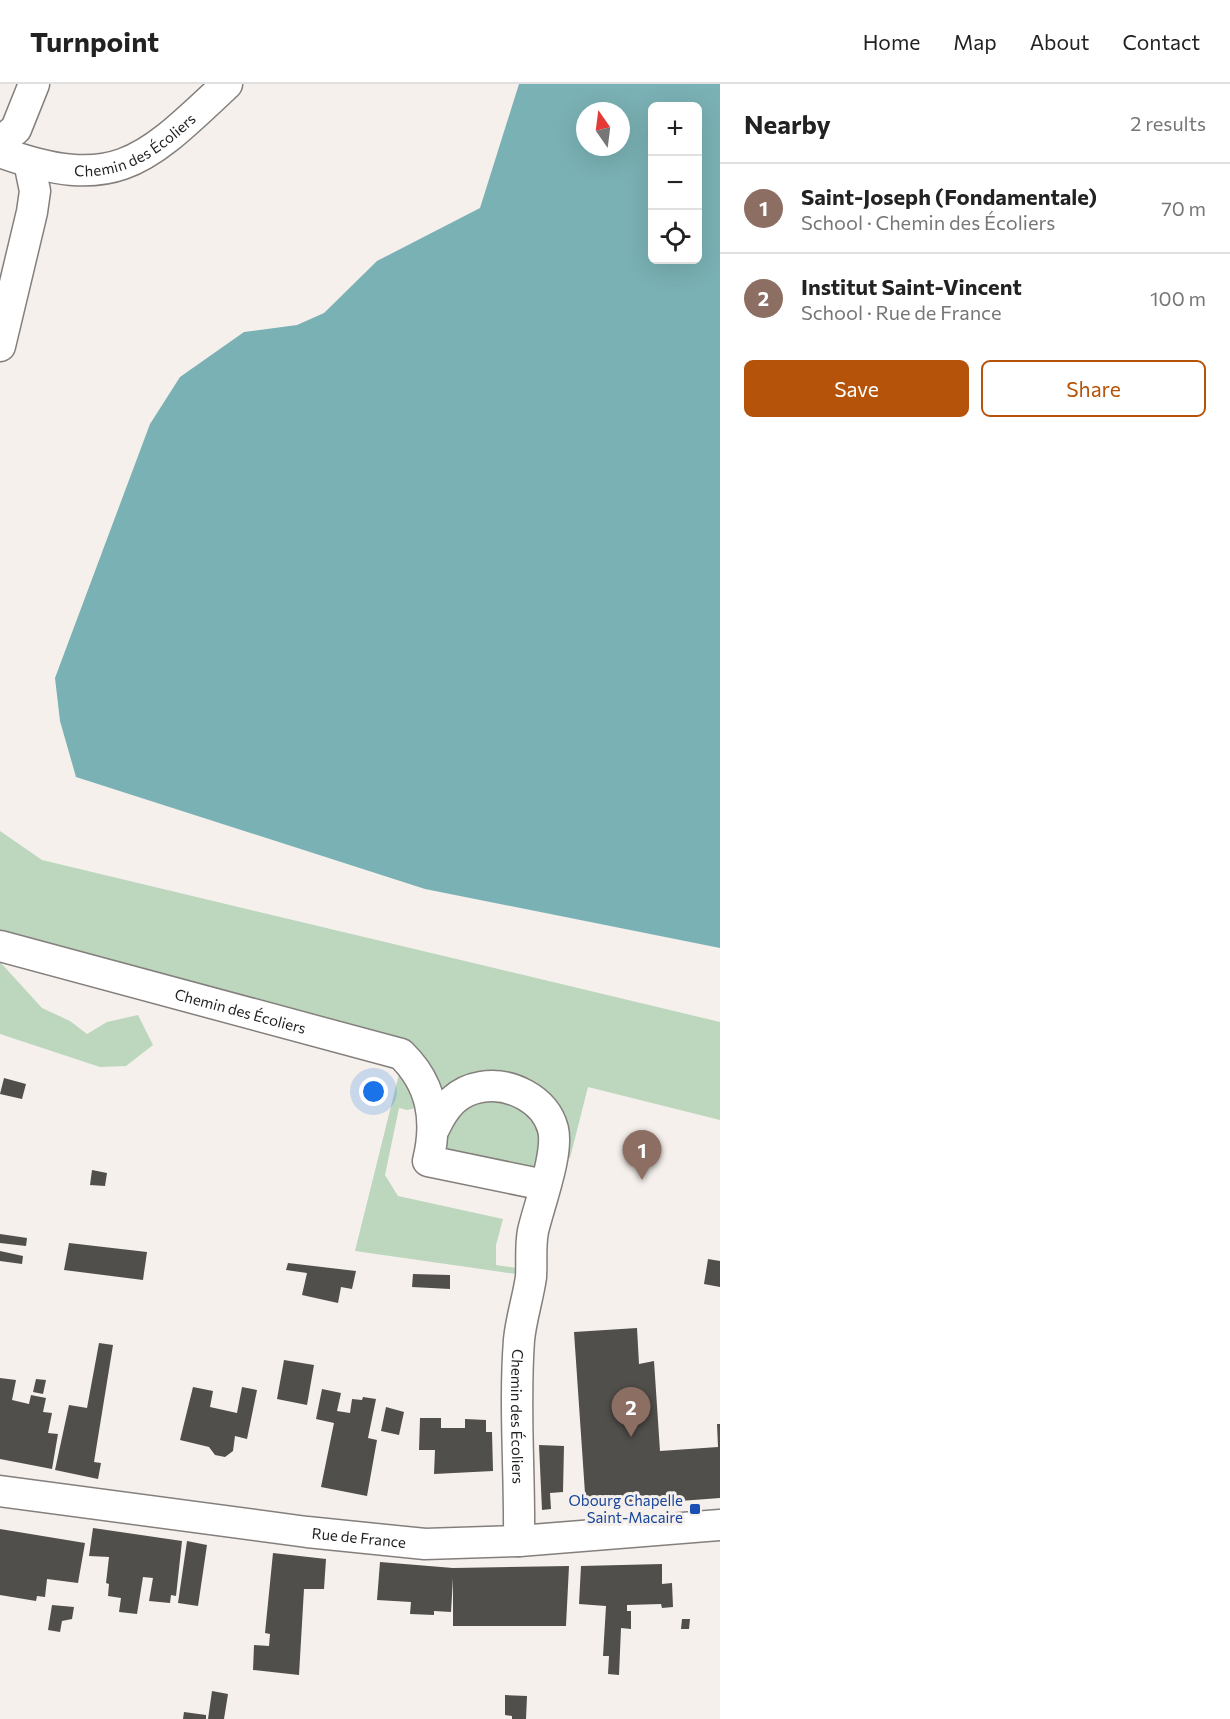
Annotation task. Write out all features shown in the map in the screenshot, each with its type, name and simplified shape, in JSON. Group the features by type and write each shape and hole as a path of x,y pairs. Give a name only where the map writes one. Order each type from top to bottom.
{"street":[{"path":"0,142 16,129 34,84"},
{"name":"Chemin des Écoliers","path":"0,152 29,162 89,171 115,168 137,159 168,139 227,84"},
{"path":"0,346 33,212 35,191 29,162"},
{"name":"Chemin des Écoliers","path":"0,946 401,1054 417,1069 427,1090 435,1127"},
{"name":"Chemin des Écoliers","path":"519,1541 519,1339 531,1275 530,1244 544,1185 555,1155 553,1127 534,1101 518,1091 497,1086 474,1088 458,1095 444,1107 435,1127 428,1161 544,1185"},
{"name":"Rue de France","path":"0,1491 296,1531 413,1543 519,1541 720,1525"}],"green space":[{"path":"0,831 42,860 720,1022 720,1120 588,1087 570,1158 554,1155 544,1185 428,1161 416,1108 407,1110 399,1108 385,1175 398,1196 503,1219 496,1245 496,1265 517,1268 516,1274 355,1251 399,1074 421,1078 283,1011 0,931"},
{"path":"0,962 42,1008 70,1021 87,1034 107,1022 138,1015 153,1045 126,1066 100,1067 0,1034"}],"water":[{"path":"519,84 720,84 720,948 425,889 76,777 60,721 55,678 150,424 180,377 244,332 297,325 324,313 377,261 480,208"}],"building":[{"path":"4,1078 26,1084 22,1099 0,1094"},
{"path":"92,1170 107,1173 105,1186 90,1185"},
{"path":"0,1234 27,1238 26,1246 0,1243"},
{"path":"69,1243 147,1252 143,1280 64,1270"},
{"path":"0,1251 23,1256 22,1264 0,1261"},
{"path":"708,1259 720,1261 720,1287 704,1284"},
{"path":"288,1263 356,1271 352,1289 341,1287 338,1303 302,1295 307,1273 286,1270"},
{"path":"413,1274 450,1275 450,1289 412,1287"},
{"path":"637,1328 639,1364 654,1361 660,1451 718,1447 717,1424 720,1424 720,1498 586,1508 574,1332"},
{"path":"99,1343 113,1345 94,1462 101,1463 98,1479 55,1470 69,1405 87,1408"},
{"path":"284,1360 314,1365 307,1405 277,1399"},
{"path":"0,1378 16,1380 12,1400 29,1404 31,1395 46,1398 43,1412 52,1413 48,1433 58,1434 52,1469 0,1459"},
{"path":"36,1379 46,1380 43,1394 33,1392"},
{"path":"193,1387 213,1391 210,1407 237,1413 242,1387 257,1390 247,1439 235,1436 233,1451 225,1457 215,1455 209,1447 180,1440"},
{"path":"322,1389 341,1393 337,1411 350,1413 352,1399 362,1400 363,1397 376,1399 368,1438 377,1440 367,1496 321,1487 334,1423 316,1419"},
{"path":"386,1407 404,1412 399,1435 381,1431"},
{"path":"420,1418 441,1418 441,1428 465,1428 465,1419 486,1420 486,1432 492,1432 493,1471 434,1474 435,1450 419,1450"},
{"path":"539,1445 564,1446 563,1492 550,1493 551,1509 542,1510"},
{"path":"93,1528 182,1541 176,1596 171,1595 170,1603 149,1601 153,1578 143,1577 137,1614 119,1612 121,1598 108,1596 109,1584 106,1583 109,1557 89,1556"},
{"path":"0,1529 85,1543 78,1583 47,1579 45,1597 37,1596 36,1601 0,1595"},
{"path":"187,1541 207,1545 198,1606 178,1603"},
{"path":"273,1553 326,1559 324,1589 304,1589 299,1675 253,1670 254,1645 269,1646 270,1634 265,1633"},
{"path":"380,1562 453,1568 569,1566 566,1626 453,1626 453,1578 451,1612 434,1611 434,1615 410,1614 411,1602 377,1600"},
{"path":"662,1564 662,1584 672,1583 673,1607 662,1608 661,1604 627,1605 627,1611 631,1611 631,1629 621,1628 619,1675 608,1674 609,1656 603,1656 606,1606 579,1604 581,1566"},
{"path":"52,1605 74,1607 72,1619 62,1621 60,1632 48,1630"},
{"path":"682,1619 690,1619 689,1629 681,1629"},
{"path":"212,1691 228,1694 224,1719 208,1719"},
{"path":"505,1695 527,1696 526,1719 512,1719 512,1716 505,1715"},
{"path":"184,1712 206,1715 206,1719 183,1719"}],"place":[{"name":"Saint-Joseph (Fondamentale)","path":"642,1180"},
{"name":"Institut Saint-Vincent","path":"631,1437"},
{"name":"Obourg Chapelle Saint-Macaire","path":"695,1509"}]}
